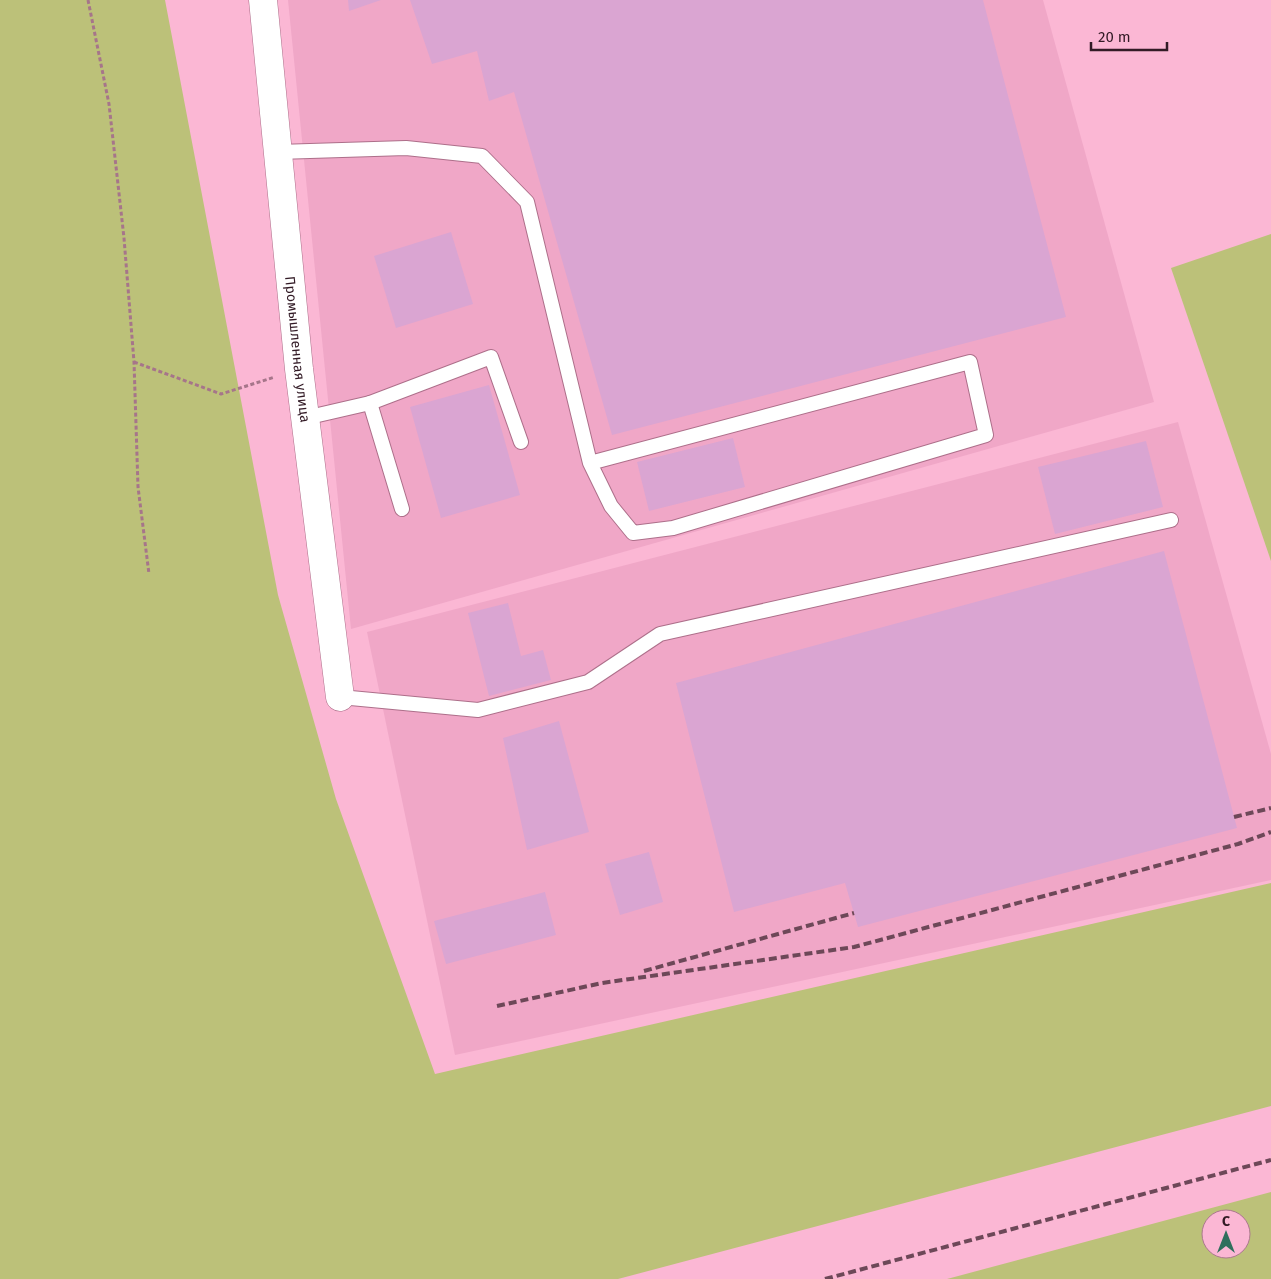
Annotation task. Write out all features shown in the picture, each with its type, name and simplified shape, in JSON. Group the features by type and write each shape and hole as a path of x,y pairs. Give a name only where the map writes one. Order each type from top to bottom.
{"street":[{"name":"Промышленная улица","path":"263,0 299,369 340,697"}],"lane":[{"path":"278,152 406,148 482,156 527,202 590,463 612,506 633,533 674,528 986,435 970,362 590,463"},
{"path":"305,418 370,403 491,357 521,442"},
{"path":"370,403 402,509"},
{"path":"340,697 478,710 588,682 660,634 1171,520"}],"path":[{"path":"88,0 109,104 124,238 134,362 138,487 149,574"},
{"path":"134,362 221,394 299,369"}],"shaded area":[{"path":"288,0 1043,0 1154,402 351,629"},
{"path":"1178,422 1271,754 1271,880 455,1055 367,632"}],"green space":[{"path":"0,0 165,0 278,595 336,799 435,1074 1271,883 1271,1106 618,1279 0,1279"},
{"path":"1271,234 1271,561 1171,268"},
{"path":"1271,1192 1271,1279 947,1279 1201,1211 1201,1259 1251,1259 1251,1209 1208,1209"}],"building":[{"path":"348,0 381,0 349,11"},
{"path":"410,0 983,0 1066,317 612,435 514,92 489,101 477,51 432,64"},
{"path":"451,232 473,304 396,328 374,256"},
{"path":"489,385 520,495 441,518 410,407"},
{"path":"733,438 745,487 649,511 637,462"},
{"path":"1146,441 1163,507 1055,534 1038,467"},
{"path":"1164,551 1237,828 858,927 845,883 734,912 676,683"},
{"path":"508,603 521,656 543,650 551,680 489,696 468,613"},
{"path":"559,721 589,832 527,850 503,738"},
{"path":"649,852 663,902 620,915 605,864"},
{"path":"545,892 556,935 446,964 434,921"}],"railway":[{"path":"1234,817 1271,808"},
{"path":"497,1006 602,983 854,947 1238,844 1271,832"},
{"path":"644,971 854,913"},
{"path":"825,1279 1271,1160"}]}
